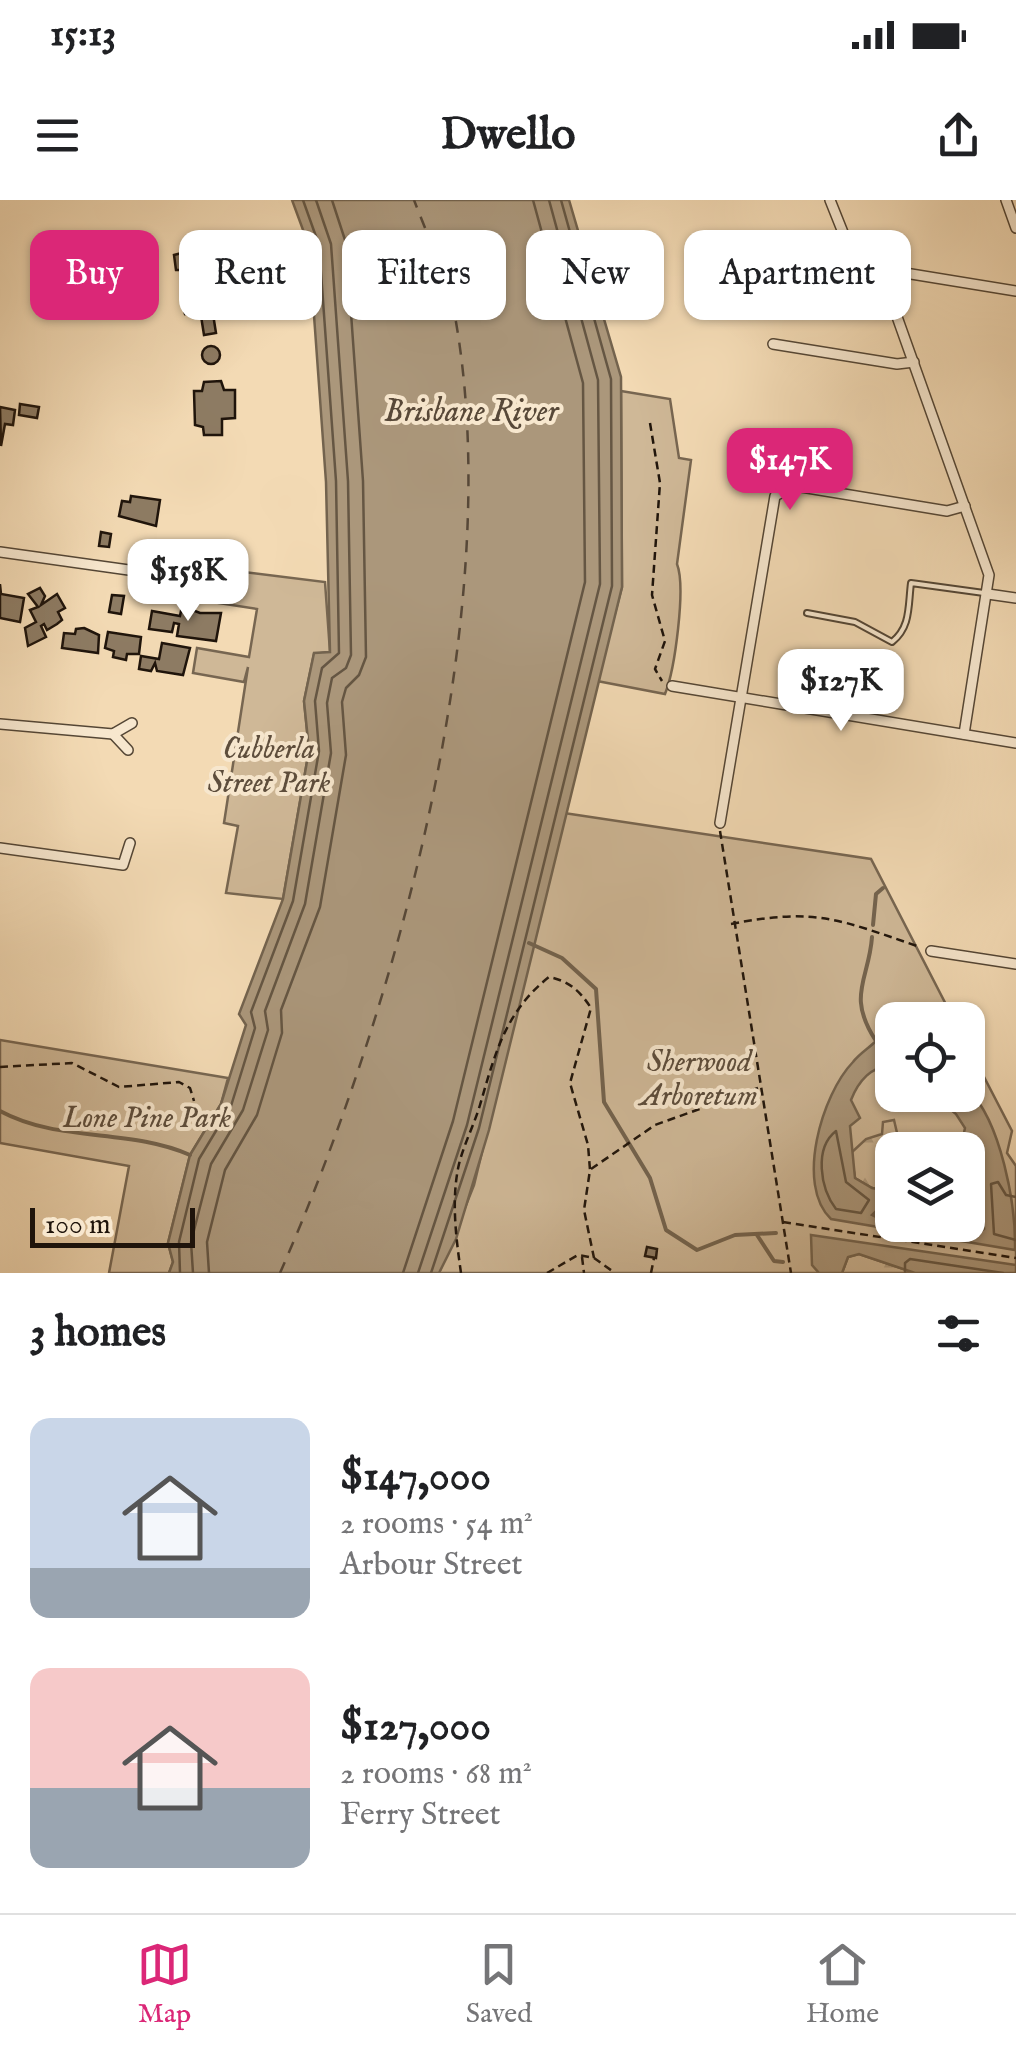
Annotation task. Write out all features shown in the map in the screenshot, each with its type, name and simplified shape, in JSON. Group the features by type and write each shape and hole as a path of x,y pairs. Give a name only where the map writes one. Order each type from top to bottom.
{"street":[{"path":"830,200 841,230"},
{"path":"1006,200 1016,228"},
{"path":"911,274 1016,291"},
{"path":"899,320 989,575 964,734"},
{"path":"773,344 897,364 914,362"},
{"path":"720,823 771,509 778,492 795,486 947,511 965,506"},
{"path":"0,552 143,572"},
{"path":"988,594 1016,598"},
{"path":"672,686 1016,742"},
{"path":"0,724 114,734 132,723"},
{"path":"114,734 128,750"},
{"path":"0,848 123,865 130,842"},
{"path":"931,951 1016,964"}],"lane":[{"path":"807,613 855,622 892,642 902,634 908,620 911,583 988,594"}],"path":[{"path":"650,423 660,482 652,594 665,641 655,669 658,680 672,686"},
{"path":"720,823 719,846 731,924 791,1273"},
{"path":"731,924 781,914 822,914 931,951"},
{"path":"461,1273 456,1238 459,1164 482,1101 489,1063 532,990 549,977 563,980 582,994 591,1008 570,1083 585,1132 590,1170 584,1210 594,1258"},
{"path":"0,1067 72,1063 119,1087 178,1082 190,1088 194,1102"},
{"path":"590,1170 655,1125 759,1088"},
{"path":"782,1222 1016,1258"},
{"path":"582,1255 584,1273"},
{"path":"548,1273 572,1256 582,1255 594,1258 615,1273"},
{"path":"651,1273 654,1258"}],"green space":[{"path":"621,391 670,399 679,458 691,460 677,564 678,628 665,694 597,681 622,587"},
{"name":"Cubberla Street Park","path":"178,564 325,582 330,652 314,654 304,701 309,750 283,899 226,893 238,826 224,823 248,667 244,682 193,673 197,648 249,657 257,609 173,596"},
{"name":"Sherwood Arboretum","path":"564,813 871,859 945,1002 875,1002 875,1112 985,1112 985,1079 1012,1131 1007,1153 1016,1166 1016,1273 439,1273 474,1185"},
{"name":"Lone Pine Park","path":"0,1040 228,1078 221,1104 190,1155 168,1243 173,1262 169,1273 109,1273 129,1166 0,1143"},
{"path":"894,1120 897,1132 882,1132 883,1122"},
{"path":"875,1136 875,1189 855,1178 851,1153"},
{"path":"859,1254 915,1273 842,1273 848,1257"}],"water":[{"name":"Brisbane River","path":"292,200 569,200 578,230 526,230 526,320 604,320 621,377 622,587 489,1130 456,1239 439,1273 169,1273 173,1262 168,1243 190,1155 221,1104 246,1025 239,1014 283,899 309,750 304,701 314,653 330,652 326,482 314,320 322,320 322,230 303,230"},
{"path":"875,1042 875,1070 862,1081 851,1100 860,1118 850,1126 855,1178 875,1189 872,1215 875,1226 831,1219 820,1204 815,1185 814,1163 823,1117 831,1095 855,1059"},
{"path":"954,1112 984,1112 998,1142 1013,1210 1015,1250 968,1242 985,1242 985,1132 964,1132"},
{"path":"811,1235 1016,1265 1016,1273 915,1273 859,1254 848,1257 842,1273 819,1273 812,1265"}],"building":[{"path":"179,254 179,270 176,270 174,255"},
{"path":"202,320 214,320 216,333 204,335"},
{"path":"211,346 218,348 218,362 211,364 204,362 202,355 204,348"},
{"path":"221,381 224,390 235,390 235,418 222,419 222,435 204,435 203,427 195,425 194,391 202,391 204,382"},
{"path":"20,404 39,407 37,418 19,415"},
{"path":"0,407 15,410 13,425 5,424 1,446"},
{"path":"131,496 160,500 156,526 119,516 122,501 130,502"},
{"path":"101,532 111,534 109,547 99,546"},
{"path":"0,584 1,594 24,598 20,622 0,618"},
{"path":"40,588 45,596 41,605 57,594 65,608 58,612 62,620 57,624 47,630 44,624 41,626 46,637 28,646 25,628 36,622 30,610 38,607 28,594"},
{"path":"112,595 124,596 121,614 109,612"},
{"path":"182,606 200,613 221,613 216,641 177,636 179,624 174,623 172,632 149,629 152,611 180,616"},
{"path":"76,629 99,635 98,653 62,648 64,633 75,634"},
{"path":"108,632 141,637 139,654 127,654 126,660 113,657 114,651 105,648"},
{"path":"162,643 190,648 183,675 157,671 155,663 151,671 139,669 141,656 159,659"},
{"path":"647,1247 657,1249 656,1258 645,1256"}],"waterway":[{"path":"873,925 876,894 883,888"},
{"path":"872,937 861,999 862,1011 875,1039"},
{"path":"529,943 562,958 596,989 604,1102 650,1178 666,1230 697,1250 735,1235 776,1233"},
{"path":"0,1111 46,1128 143,1141 190,1155"},
{"path":"757,1235 774,1261 783,1262"}],"ferry route":[{"path":"280,1273 364,1053 400,932 431,806 453,680 466,556 468,435 453,307 414,200"}]}
